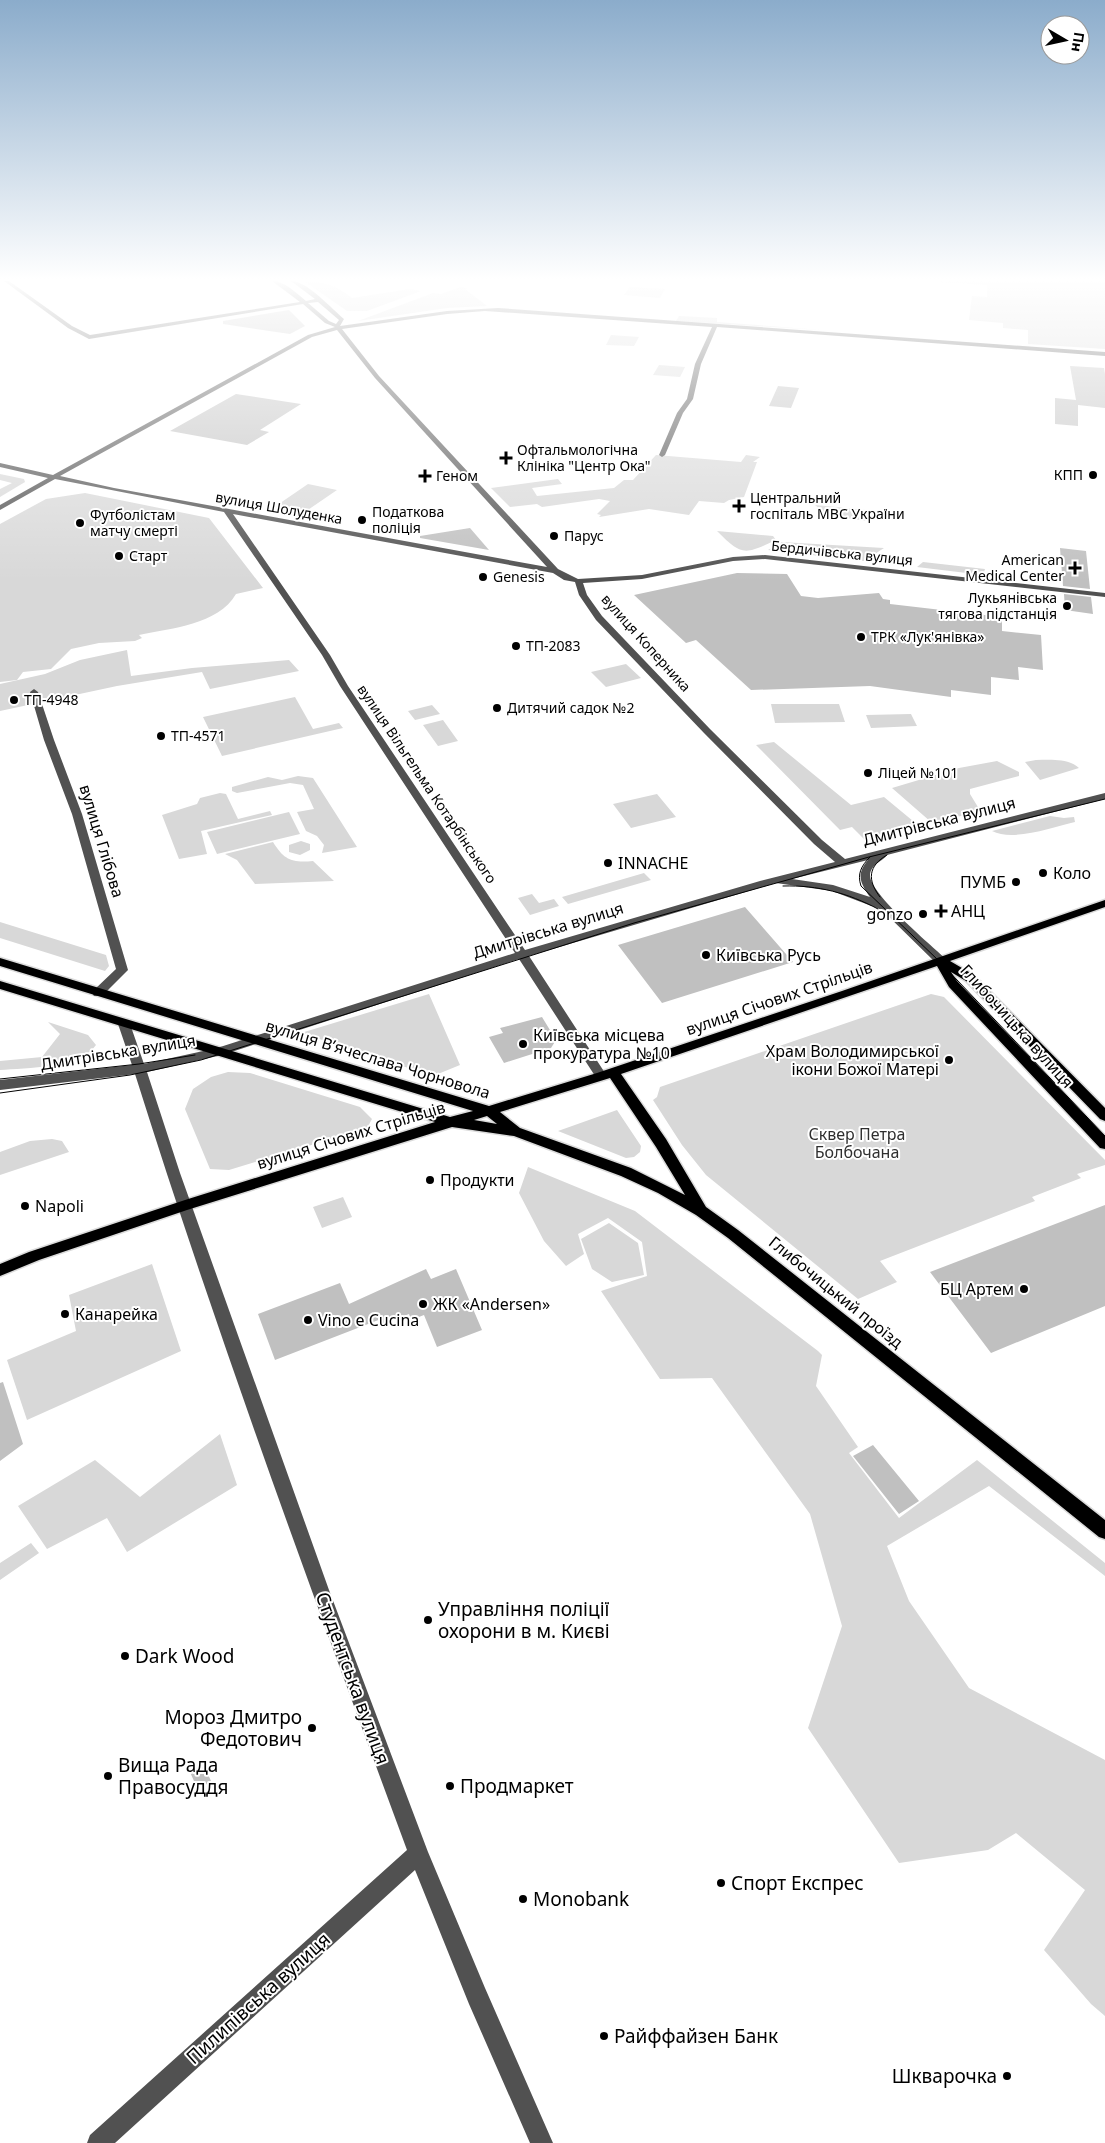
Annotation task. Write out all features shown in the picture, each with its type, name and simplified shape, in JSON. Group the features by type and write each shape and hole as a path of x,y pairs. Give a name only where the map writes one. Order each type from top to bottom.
{"main road":[{"name":"вулиця Січових Стрільців","path":"0,1270 43,1253 186,1204 607,1074 1105,903"},
{"name":"Глибочицька вулиця","path":"941,960 970,978 1105,1116"},
{"name":"Глибочицька вулиця","path":"941,960 947,976 953,984 1105,1144"},
{"name":"вулиця Вʼячеслава Чорновола","path":"0,962 490,1111 515,1131"},
{"path":"0,985 450,1122 515,1131"},
{"path":"607,1074 661,1143 701,1211"},
{"name":"Глибочицький проїзд","path":"515,1131 626,1172 663,1189 701,1211 733,1234 1105,1531"}],"street":[{"path":"0,508 76,463 227,381"},
{"path":"381,381 555,571 567,578 578,581"},
{"path":"662,455 680,413 690,399 694,381"},
{"name":"вулиця Шолуденка","path":"0,465 227,511 555,571"},
{"name":"вулиця Вільгельма Котарбінського","path":"227,511 326,655 344,686 472,877 521,955 607,1074"},
{"name":"Бердичівська вулиця","path":"578,581 642,577 732,559 765,557 1105,595"},
{"name":"вулиця Коперника","path":"578,581 583,595 599,618 721,745 818,842 842,862"},
{"name":"вулиця Глібова","path":"34,692 49,740 77,814 122,970 98,993"},
{"name":"Дмитрівська вулиця","path":"0,1085 140,1069 218,1052 521,955 764,883 1105,796"},
{"path":"893,850 876,858 869,864 864,875 865,880 876,897 941,960"},
{"path":"764,883 808,883 838,889 872,902 901,921"},
{"path":"124,1024 186,1204"},
{"name":"Студентська вулиця","path":"186,1204 320,1590 418,1853 477,1996 542,2143"},
{"name":"Пилипівська вулиця","path":"98,2143 418,1853"}],"green space":[{"path":"656,455 741,462 746,455 760,457 753,462 757,462 744,497 724,503 699,501 689,515 649,509 599,517 601,515 597,514 610,501 599,499 542,507 537,504 510,507 491,488 558,479 562,484 532,488 537,496 614,488 624,480 633,480"},
{"path":"0,474 24,479 25,482 0,497 0,489 12,483 0,480"},
{"path":"308,484 337,490 299,516 270,510"},
{"name":"Старт","path":"85,493 209,518 263,588 236,594 218,612 193,624 139,635 142,638 135,641 99,643 71,649 51,669 23,672 17,680 0,682 0,524 46,499"},
{"path":"815,505 866,510 866,521 827,515"},
{"path":"717,531 773,536 776,540 757,548 744,550 732,545"},
{"path":"781,542 884,548 864,561 768,550"},
{"path":"923,562 985,569 983,575 917,567"},
{"path":"127,650 131,676 192,668 289,660 299,671 210,689 202,672 117,686 0,711 0,684 45,674 80,660"},
{"path":"626,664 641,678 606,687 591,672"},
{"path":"295,697 313,729 339,723 343,728 222,756 203,717"},
{"path":"771,704 839,704 845,722 775,723"},
{"path":"432,705 440,714 415,720 408,711"},
{"path":"911,714 917,726 871,728 866,715"},
{"path":"443,720 458,741 438,746 423,725"},
{"path":"774,742 851,805 884,797 919,826 864,839 852,827 840,830 756,745"},
{"path":"1036,760 1064,761 1079,768 1040,780 1025,762"},
{"path":"997,761 1019,772 1019,776 970,789 970,794 981,812 931,822 892,788 959,768"},
{"path":"298,776 313,778 357,847 322,853 324,845 317,836 306,831 297,812 314,809 303,785 290,783 237,793 232,791 232,787 268,777 282,780"},
{"path":"220,793 226,794 238,819 270,811 272,815 201,831 207,854 179,859 162,815 197,804 200,798"},
{"path":"657,794 676,817 631,828 613,804"},
{"path":"289,812 300,834 217,854 207,832"},
{"path":"1050,816 1074,817 1075,822 1022,834 1001,834 992,831"},
{"path":"301,841 310,844 310,850 300,855 289,852 289,845"},
{"path":"273,842 281,853 289,859 294,861 313,861 334,881 255,884 237,860 225,854"},
{"path":"644,873 651,880 568,904 562,897"},
{"path":"532,894 539,903 554,899 559,906 530,915 518,898"},
{"path":"0,922 106,955 109,966 105,971 0,938"},
{"path":"429,994 460,1065 433,1076 301,1033"},
{"name":"Сквер Петра Болбочана","path":"931,994 944,997 1105,1160 1105,1165 1077,1174 1081,1178 1032,1197 1035,1201 880,1261 897,1282 858,1299 706,1175 682,1145 653,1100 657,1097 660,1087"},
{"path":"48,1022 88,1035 96,1045 89,1053 66,1062 38,1067 0,1070 0,1061 42,1057 60,1034"},
{"path":"228,1072 250,1073 360,1107 372,1119 367,1128 229,1170 210,1169 185,1109 193,1089 211,1077"},
{"path":"617,1110 641,1146 640,1152 634,1157 626,1158 558,1131"},
{"path":"52,1139 62,1141 69,1152 0,1175 0,1152 30,1141"},
{"path":"528,1167 635,1211 818,1351 822,1355 816,1386 858,1447 849,1453 899,1518 977,1460 1105,1563 1105,1576 989,1486 887,1546 909,1601 969,1688 1105,1760 1105,2016 1091,2004 1044,1950 1085,1890 1016,1833 988,1850 899,1863 808,1728 842,1626 810,1514 712,1378 660,1379 601,1291 647,1276 642,1242 608,1218 578,1234 584,1254 566,1266 544,1241 519,1193"},
{"path":"343,1197 352,1217 322,1228 313,1207"},
{"path":"609,1223 638,1243 644,1275 612,1282 592,1269 581,1239"},
{"path":"152,1264 181,1351 27,1420 7,1360 76,1331 69,1295"},
{"path":"220,1434 237,1485 127,1552 107,1518 47,1549 18,1506 95,1460 140,1497"},
{"path":"31,1543 39,1553 0,1580 0,1563"}],"building":[{"path":"1073,381 1105,381 1105,408 1078,405 1078,426 1055,424 1055,398 1076,400"},
{"path":"778,386 799,388 791,408 769,406"},
{"path":"236,394 301,404 260,430 269,432 247,445 170,431"},
{"path":"470,528 489,550 420,538 420,536"},
{"name":"American Medical Center","path":"1060,548 1086,551 1090,589 1063,586"},
{"name":"ТРК «Лук'янівка»","path":"737,573 787,574 801,596 818,598 879,593 883,599 890,600 890,604 1002,617 1002,631 1041,635 1043,670 1018,667 1019,680 991,677 991,695 951,690 951,697 870,686 751,690 696,640 686,643 634,595"},
{"path":"1064,594 1091,597 1093,614 1065,610"},
{"name":"Київська Русь","path":"745,907 793,962 662,1003 618,945"},
{"name":"Київська місцева прокуратура №10","path":"542,1017 556,1040 551,1048 504,1063 489,1037 503,1033 500,1028"},
{"name":"БЦ Артем","path":"1105,1205 1105,1306 991,1353 930,1272"},
{"path":"426,1269 431,1279 456,1269 482,1330 437,1347 424,1315 411,1320 409,1314 383,1324 381,1319 275,1360 258,1314 340,1283 349,1304"},
{"path":"3,1382 23,1444 0,1461 0,1383"},
{"path":"873,1445 919,1501 899,1514 853,1456"},
{"path":"203,1763 211,1781 198,1790 190,1772"}],"tram line":[{"path":"0,1093 130,1075 201,1060 634,923 869,857 1105,799"},
{"path":"880,897 871,879 876,864 887,855"},
{"path":"870,857 861,870 859,878 861,886 939,961 1105,1136"},
{"path":"783,886 808,887 832,891 844,894 878,909"},
{"path":"0,1079 139,1064 195,1055"}],"place":[{"name":"Офтальмологічна Клініка \"Центр Ока\"","path":"506,458"},
{"name":"КПП","path":"1093,475"},
{"name":"Геном","path":"425,476"},
{"name":"Центральний госпіталь МВС України","path":"739,506"},
{"name":"Податкова поліція","path":"362,520"},
{"name":"Футболістам матчу смерті","path":"80,523"},
{"name":"Парус","path":"554,536"},
{"name":"Старт","path":"119,556"},
{"name":"American Medical Center","path":"1075,568"},
{"name":"Genesis","path":"483,577"},
{"name":"Лукьянiвська тягова пiдстанцiя","path":"1067,606"},
{"name":"ТРК «Лук'янівка»","path":"861,637"},
{"name":"ТП-2083","path":"516,646"},
{"name":"ТП-4948","path":"14,700"},
{"name":"Дитячий садок №2","path":"497,708"},
{"name":"ТП-4571","path":"161,736"},
{"name":"Ліцей №101","path":"868,773"},
{"name":"INNACHE","path":"608,863"},
{"name":"Коло","path":"1043,873"},
{"name":"ПУМБ","path":"1016,882"},
{"name":"АНЦ","path":"941,911"},
{"name":"gonzo","path":"923,914"},
{"name":"Київська Русь","path":"706,955"},
{"name":"Київська місцева прокуратура №10","path":"523,1044"},
{"name":"Храм Володимирської ікони Божої Матері","path":"949,1060"},
{"name":"Продукти","path":"430,1180"},
{"name":"Napoli","path":"25,1206"},
{"name":"БЦ Артем","path":"1024,1289"},
{"name":"ЖК «Andersen»","path":"423,1304"},
{"name":"Канарейка","path":"65,1314"},
{"name":"Vino e Cucina","path":"308,1320"},
{"name":"Управління поліції охорони в м. Києві","path":"428,1620"},
{"name":"Dark Wood","path":"125,1656"},
{"name":"Мороз Дмитро Федотович","path":"312,1728"},
{"name":"Вища Рада Правосуддя","path":"108,1776"},
{"name":"Продмаркет","path":"450,1786"},
{"name":"Спорт Експрес","path":"721,1883"},
{"name":"Monobank","path":"523,1899"},
{"name":"Райффайзен Банк","path":"604,2036"},
{"name":"Шкварочка","path":"1007,2076"}]}
